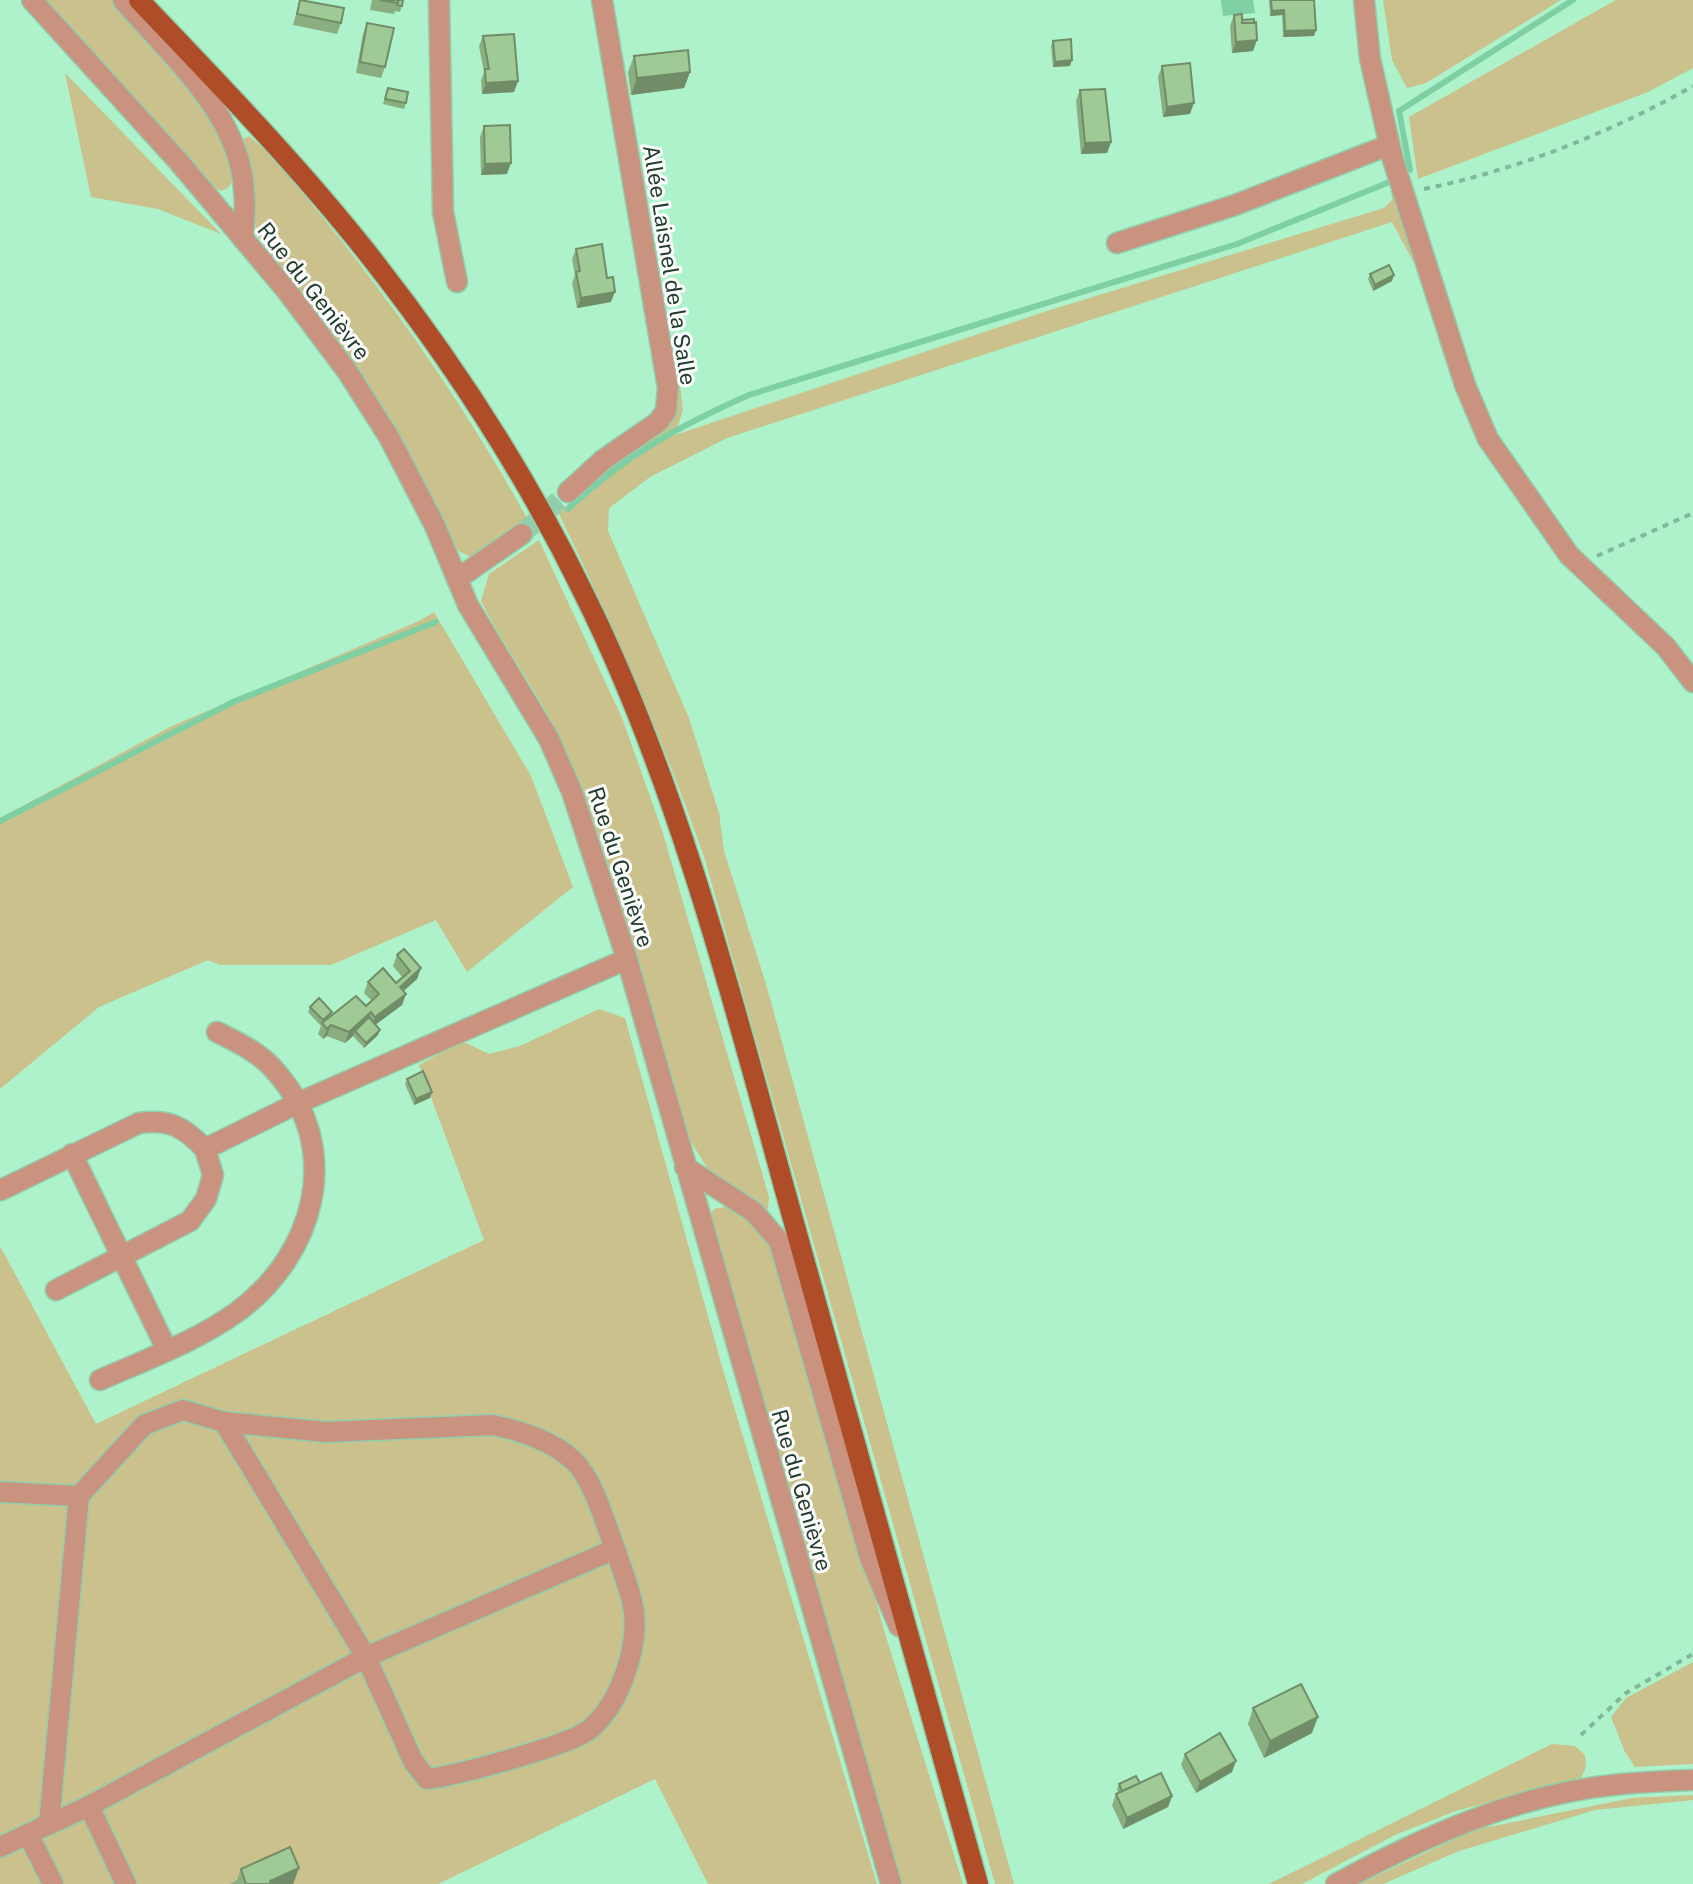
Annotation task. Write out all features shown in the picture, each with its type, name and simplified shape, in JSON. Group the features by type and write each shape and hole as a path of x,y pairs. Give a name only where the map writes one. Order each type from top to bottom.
{"main road":[{"path":"139,0 302,174 367,252 438,349 509,457 586,597 653,756 734,1002 978,1884"}],"street":[{"name":"Rue du Genièvre","path":"32,0 243,239 347,371 389,437 435,526 468,605 549,739 572,792 627,959 891,1884"},
{"path":"123,0 204,94 228,130 245,188 243,239"},
{"path":"439,0 443,212 457,282"},
{"name":"Allée Laisnel de la Salle","path":"568,492 603,460 658,422 666,411 668,388 602,0"},
{"path":"1364,0 1370,59 1391,153 1465,385 1488,439 1547,525 1580,565 1666,647 1693,682"},
{"path":"1117,243 1391,153"},
{"path":"457,579 522,534"},
{"path":"205,1149 298,1103 627,959"},
{"path":"100,1380 167,1350 237,1312 277,1275 304,1228 313,1197 317,1160 298,1103 277,1073 253,1050 217,1032"},
{"path":"1,1190 139,1123 164,1120 187,1130 205,1149 213,1175 206,1199 190,1221 56,1290"},
{"path":"72,1154 167,1350"},
{"path":"685,1167 754,1212 779,1241 870,1558 916,1664"},
{"path":"49,1824 79,1496 144,1425 183,1410 224,1422 326,1432 492,1425 516,1429 561,1451 576,1463 599,1505 615,1549 633,1605 631,1662 607,1710 588,1731 459,1775 427,1779 413,1761 366,1657 224,1422"},
{"path":"0,1492 79,1496"},
{"path":"0,1847 89,1806 366,1657 615,1549"},
{"path":"1336,1884 1404,1847 1501,1809 1610,1785 1693,1780"},
{"path":"89,1806 126,1884"},
{"path":"28,1834 53,1884"}],"path":[{"path":"1402,191 1454,183 1562,148 1648,112 1693,86"},
{"path":"1580,565 1617,545 1693,513"},
{"path":"1581,1735 1626,1693 1693,1654"}],"shaded area":[{"path":"39,0 115,0 170,62 213,120 228,147 234,171 228,188 221,191 211,186"},
{"path":"1221,0 1253,0 1255,13 1223,16"},
{"path":"1383,0 1561,0 1426,83 1407,88 1392,60"},
{"path":"1616,0 1693,0 1693,68 1648,92 1418,179 1409,117"},
{"path":"65,73 221,234 158,209 91,197"},
{"path":"249,136 288,175 379,290 458,402 528,520 485,551 471,557 455,549 391,420 258,237 241,146 243,139"},
{"path":"1391,186 1416,267 1392,222 727,438 650,477 609,508 608,531 689,718 719,813 724,851 766,984 1014,1884 995,1884 705,860 637,685 559,514 600,470 668,425 677,402 671,354 676,352 683,410 675,435 1050,310 1384,208 1392,200"},
{"path":"539,540 622,718 662,830 769,1197 768,1209 760,1208 708,1169 686,1134 620,902 573,766 553,723 481,601 489,574"},
{"path":"434,612 531,776 573,887 467,972 436,920 331,965 220,965 208,960 99,1007 0,1089 0,818 172,726"},
{"path":"599,1009 625,1018 723,1370 877,1884 708,1884 655,1779 438,1884 0,1884 0,1246 96,1424 484,1240 419,1065 462,1041 489,1054 520,1046"},
{"path":"730,1206 745,1214 775,1248 887,1640 963,1884 902,1884 708,1218 714,1209"},
{"path":"1693,1662 1693,1764 1635,1767 1625,1752 1611,1717 1626,1698"},
{"path":"1552,1744 1575,1746 1585,1755 1586,1767 1581,1778 1456,1811 1395,1835 1302,1884 1269,1884"},
{"path":"1693,1795 1693,1800 1595,1810 1459,1851 1383,1884 1359,1884 1474,1830 1632,1798"}],"building":[{"path":"300,0 344,8 341,23 297,14"},
{"path":"1271,0 1314,0 1316,30 1285,31 1284,10 1272,11"},
{"path":"1242,14 1242,23 1256,22 1257,40 1236,42 1234,15"},
{"path":"1254,19 1254,23 1242,23 1242,20"},
{"path":"367,23 394,28 385,67 360,62"},
{"path":"514,34 518,81 486,83 485,69 489,69 483,36"},
{"path":"1071,39 1072,60 1055,62 1053,41"},
{"path":"688,50 690,72 637,78 634,56"},
{"path":"1190,63 1194,103 1167,107 1162,66"},
{"path":"388,88 408,92 406,103 385,99"},
{"path":"1105,89 1111,142 1085,143 1080,90"},
{"path":"510,125 511,163 485,164 484,126"},
{"path":"602,244 607,278 613,277 615,292 581,298 576,249"},
{"path":"1389,265 1394,275 1375,285 1370,274"},
{"path":"404,949 421,968 400,987 406,994 375,1017 371,1012 349,1032 331,1025 327,1029 322,1023 356,996 366,1006 379,994 368,982 383,968 396,983 410,971 397,955"},
{"path":"319,998 332,1012 323,1020 310,1007"},
{"path":"369,1017 380,1030 366,1043 355,1031"},
{"path":"423,1071 432,1092 416,1099 407,1079"},
{"path":"1301,1684 1318,1717 1270,1741 1253,1708"},
{"path":"1220,1733 1236,1761 1200,1782 1185,1754"},
{"path":"1161,1773 1172,1796 1127,1818 1116,1794"},
{"path":"1136,1776 1140,1783 1122,1791 1119,1784"},
{"path":"290,1847 299,1868 270,1881 271,1884 246,1884 241,1869"}],"waterway":[{"path":"1410,170 1399,111 1573,0"},
{"path":"568,509 610,473 653,444 749,395 1237,244 1387,183"},
{"path":"0,821 235,701 436,622"}],"tunnel":[{"path":"522,534 568,492"}]}
